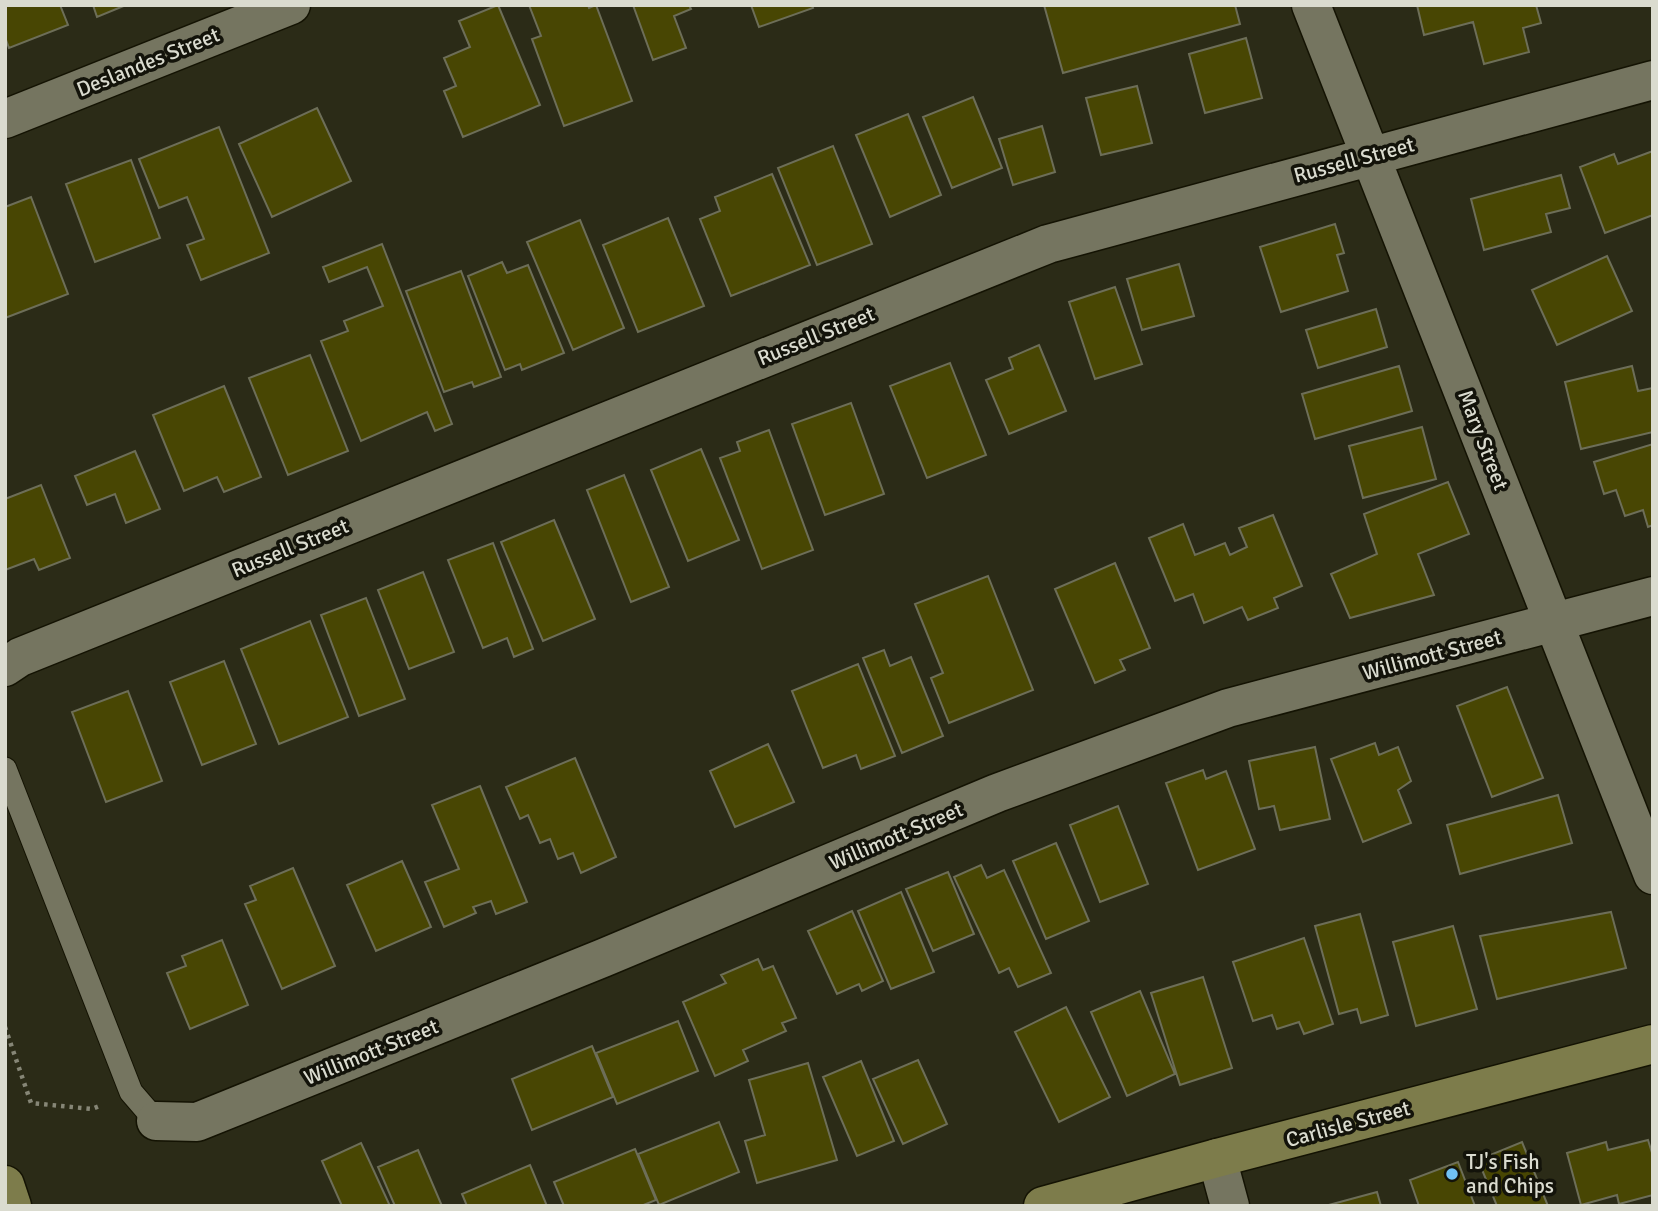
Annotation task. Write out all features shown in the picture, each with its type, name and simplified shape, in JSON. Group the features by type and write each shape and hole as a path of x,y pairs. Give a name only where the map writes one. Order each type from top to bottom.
{"street":[{"name":"Deslandes Street","path":"5,119 291,5"},
{"name":"Mary Street","path":"1311,5 1653,876"},
{"name":"Russell Street","path":"5,667 20,657 1048,244 1653,80"},
{"name":"Willimott Street","path":"156,1121 197,1122 627,948 997,793 1228,708 1653,596"},
{"name":"Carlisle Street","path":"1043,1206 1653,1044"},
{"path":"1217,1158 1230,1206"},
{"path":"5,1185 12,1206"}],"lane":[{"path":"5,769 131,1092 156,1121"}],"path":[{"path":"5,1027 31,1103 92,1109 131,1092"}],"building":[{"path":"5,5 60,5 68,25 9,48 5,37"},
{"path":"93,5 126,5 97,17"},
{"path":"498,5 540,105 463,137 444,91 456,86 444,58 470,47 459,21"},
{"path":"529,5 588,5 589,8 596,5 632,101 564,126 532,39 541,36"},
{"path":"633,5 689,5 691,9 674,16 686,48 653,60"},
{"path":"751,5 812,5 813,8 759,27"},
{"path":"1044,5 1235,5 1240,24 1063,73"},
{"path":"1417,5 1536,5 1541,23 1523,28 1529,52 1484,64 1473,22 1424,35"},
{"path":"1246,38 1262,98 1205,113 1189,54"},
{"path":"1137,86 1152,143 1101,155 1086,98"},
{"path":"973,97 1002,168 952,188 923,117"},
{"path":"317,108 351,181 272,217 239,144"},
{"path":"908,114 941,195 890,217 856,135"},
{"path":"1042,126 1055,172 1013,185 999,139"},
{"path":"219,127 269,253 201,280 187,245 204,239 187,197 159,208 139,159"},
{"path":"833,146 872,244 817,265 778,168"},
{"path":"1653,151 1653,215 1605,233 1580,167 1614,154 1618,164"},
{"path":"131,160 160,238 95,262 66,184"},
{"path":"772,174 810,265 731,296 700,219 720,211 715,197"},
{"path":"1561,175 1570,208 1546,214 1551,232 1484,250 1471,199"},
{"path":"31,197 68,294 5,318 5,207"},
{"path":"668,218 704,306 638,332 603,245"},
{"path":"580,220 624,328 573,350 527,242"},
{"path":"1335,224 1344,253 1337,255 1348,291 1281,312 1260,247"},
{"path":"382,244 452,424 435,431 427,412 361,441 321,341 348,331 344,321 383,306 367,267 329,282 323,267"},
{"path":"1607,256 1632,311 1557,345 1532,290"},
{"path":"502,262 507,273 528,265 564,353 522,370 520,364 505,370 468,276"},
{"path":"1179,264 1194,316 1142,330 1127,279"},
{"path":"461,271 501,377 474,387 472,382 444,392 406,291"},
{"path":"1115,287 1142,364 1095,379 1069,302"},
{"path":"1376,309 1387,347 1318,368 1306,330"},
{"path":"1039,345 1066,411 1009,434 986,380 1013,369 1009,358"},
{"path":"310,355 348,451 288,475 249,378"},
{"path":"950,363 986,455 927,478 890,386"},
{"path":"1399,366 1412,411 1315,439 1302,394"},
{"path":"1632,366 1638,391 1653,388 1653,432 1581,449 1565,382"},
{"path":"224,386 261,477 224,492 217,477 184,491 153,415"},
{"path":"851,403 884,494 825,515 792,424"},
{"path":"1422,427 1436,479 1363,498 1349,446"},
{"path":"769,430 813,550 762,569 720,458 740,451 737,442"},
{"path":"1653,444 1653,525 1648,527 1643,510 1625,516 1616,490 1604,494 1594,462"},
{"path":"701,449 739,540 688,561 651,470"},
{"path":"135,451 160,509 126,523 115,494 87,505 75,476"},
{"path":"624,475 669,587 631,602 587,490"},
{"path":"1448,482 1469,534 1418,554 1434,595 1350,618 1331,574 1377,554 1364,514"},
{"path":"41,485 70,558 39,570 34,559 5,570 5,499"},
{"path":"1273,515 1302,586 1274,598 1278,608 1248,620 1242,607 1204,623 1193,594 1175,601 1149,538 1183,524 1195,555 1225,543 1230,555 1247,547 1239,528"},
{"path":"554,520 595,619 543,641 501,542"},
{"path":"493,543 533,649 514,657 507,638 483,648 448,560"},
{"path":"1115,563 1150,648 1120,660 1125,670 1095,683 1055,589"},
{"path":"423,572 454,652 409,669 378,590"},
{"path":"988,576 1033,690 949,723 931,678 943,673 915,604"},
{"path":"366,598 405,699 359,716 321,615"},
{"path":"310,621 348,717 279,744 241,649"},
{"path":"884,650 890,666 911,657 943,736 902,753 863,658"},
{"path":"224,661 256,744 202,765 170,682"},
{"path":"858,664 895,756 861,769 856,755 823,768 792,691"},
{"path":"1507,687 1543,778 1492,797 1457,706"},
{"path":"128,691 162,781 106,802 72,712"},
{"path":"1375,743 1379,755 1398,747 1411,781 1398,790 1411,823 1363,842 1331,759"},
{"path":"768,744 794,802 735,827 710,771"},
{"path":"1315,747 1330,819 1280,830 1274,806 1259,809 1249,761"},
{"path":"575,758 616,857 581,873 573,853 558,859 550,839 540,843 528,815 520,819 506,787"},
{"path":"1203,770 1206,779 1226,771 1255,849 1198,870 1166,783"},
{"path":"480,786 527,902 496,914 491,901 473,907 476,913 444,927 425,882 459,869 432,805"},
{"path":"1558,795 1572,843 1460,874 1447,825"},
{"path":"1118,806 1148,884 1100,902 1070,825"},
{"path":"1056,843 1089,921 1046,939 1013,861"},
{"path":"402,861 431,927 376,951 347,885"},
{"path":"981,865 987,878 1004,870 1051,973 1018,987 1009,968 999,973 954,877"},
{"path":"293,868 335,966 282,989 245,904 256,900 250,886"},
{"path":"948,872 974,934 933,951 906,889"},
{"path":"901,892 934,972 891,989 858,911"},
{"path":"852,911 883,981 862,991 859,984 837,994 808,931"},
{"path":"1611,912 1626,968 1497,999 1480,936"},
{"path":"1360,914 1388,1015 1361,1023 1357,1009 1339,1014 1315,926"},
{"path":"1453,926 1477,1009 1416,1026 1393,942"},
{"path":"1304,938 1333,1024 1304,1034 1299,1022 1277,1029 1272,1015 1253,1021 1233,962"},
{"path":"222,940 248,1005 190,1029 167,973 186,966 182,956"},
{"path":"758,959 763,970 773,966 796,1018 782,1023 786,1031 743,1050 748,1061 715,1076 683,1002 726,983 721,975"},
{"path":"1203,977 1232,1068 1180,1085 1151,993"},
{"path":"1140,991 1175,1074 1127,1096 1091,1012"},
{"path":"1066,1007 1110,1097 1059,1122 1015,1032"},
{"path":"678,1021 698,1071 617,1104 596,1053"},
{"path":"592,1046 613,1097 532,1130 512,1079"},
{"path":"918,1060 947,1124 903,1144 873,1079"},
{"path":"861,1061 894,1141 857,1156 823,1077"},
{"path":"808,1063 837,1160 757,1183 745,1141 765,1135 749,1080"},
{"path":"719,1122 739,1172 659,1205 638,1154"},
{"path":"1648,1140 1653,1156 1653,1195 1619,1204 1617,1195 1581,1205 1567,1153 1606,1142 1608,1150"},
{"path":"1522,1142 1548,1206 1497,1206 1478,1160"},
{"path":"361,1143 390,1206 342,1206 322,1161"},
{"path":"635,1149 656,1200 641,1206 564,1206 554,1182"},
{"path":"418,1150 442,1206 395,1206 378,1167"},
{"path":"1458,1162 1475,1206 1419,1206 1410,1180"},
{"path":"530,1165 547,1206 467,1206 462,1194"},
{"path":"1377,1192 1381,1206 1325,1206"}],"place":[{"name":"TJ's Fish and Chips","path":"1452,1174"}]}
